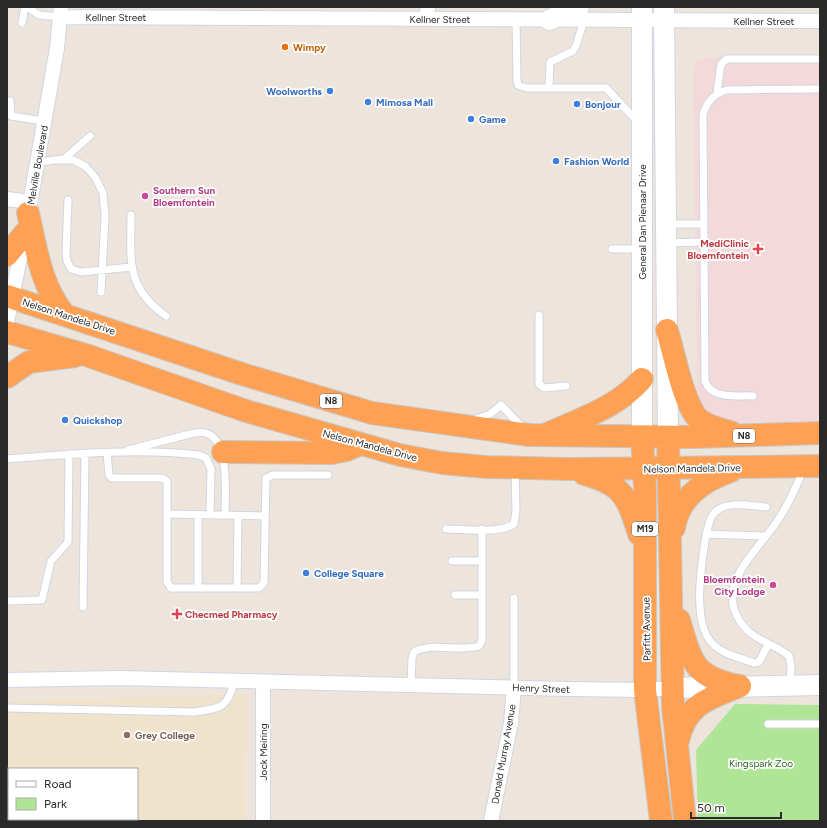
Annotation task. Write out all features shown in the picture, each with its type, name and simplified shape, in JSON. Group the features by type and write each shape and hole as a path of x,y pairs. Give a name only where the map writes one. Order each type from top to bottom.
{"highway":[{"path":"7,255 28,216"},
{"path":"28,216 48,290 64,314"},
{"name":"Nelson Mandela Drive","path":"10,297 242,374 372,413 451,425 536,435 668,437"},
{"path":"667,330 685,391 696,416 715,428 746,436"},
{"name":"Nelson Mandela Drive","path":"7,332 86,355 246,411 400,455 442,463 515,468 567,469 812,466"},
{"path":"7,377 29,362 62,356 86,355"},
{"path":"536,435 616,402 633,390 642,379"},
{"name":"N8","path":"668,437 820,433"},
{"name":"Parfitt Avenue","path":"642,437 644,469 645,690 661,821"},
{"name":"M19","path":"668,437 673,688 676,750 685,821"},
{"path":"215,455 332,453 347,450 360,444"},
{"path":"670,549 675,523 686,499 708,480 741,468"},
{"path":"567,469 608,482 624,495 630,505 645,554"},
{"path":"670,595 694,664 707,676 719,682 740,686"},
{"path":"676,750 681,728 687,716 696,706 740,686"}],"street":[{"name":"Kellner Street","path":"61,12 427,13 516,20 549,20"},
{"name":"Melville Boulevard","path":"7,322 10,297 28,216 58,48 61,12"},
{"name":"Kellner Street","path":"582,14 664,14 820,21"},
{"path":"549,20 582,14"},
{"name":"General Dan Pienaar Drive","path":"642,14 642,437"},
{"path":"664,14 668,437"},
{"path":"7,199 28,216"},
{"path":"642,312 648,281 652,238 656,231 666,231"},
{"name":"Henry Street","path":"7,680 120,678 645,690 740,686 820,685"},
{"name":"Jock Meiring","path":"263,682 263,821"},
{"name":"Donald Murray Avenue","path":"491,821 511,723 514,687"}],"lane":[{"path":"22,23 26,7 39,15 61,12"},
{"path":"549,88 550,62 572,51 576,46 582,14"},
{"path":"516,20 516,80 518,85 527,88 606,88 642,126"},
{"path":"717,93 721,64 727,59 820,58"},
{"path":"753,396 719,395 712,392 708,388 705,381 703,115 711,98 717,93 727,90 820,90"},
{"path":"10,101 9,116 44,121"},
{"path":"60,160 90,136"},
{"path":"38,162 73,160 85,166 103,192 105,216 101,292"},
{"path":"68,200 67,261 71,269 82,272 132,267"},
{"path":"131,215 132,267 138,286 151,305 166,316"},
{"path":"666,231 704,224"},
{"path":"666,231 704,242"},
{"path":"612,249 642,249"},
{"path":"539,315 539,384 544,388 566,386"},
{"path":"122,452 200,432 209,434 214,438 215,455 225,516"},
{"path":"7,459 69,454 122,452 215,455"},
{"path":"107,453 109,475 112,478 162,478 168,481 168,584 171,588 258,588 264,583 265,482 268,476 328,475"},
{"path":"7,601 42,600 51,560 68,542 69,454"},
{"path":"83,607 85,454"},
{"path":"210,515 211,469 215,455"},
{"path":"790,685 791,666 789,656 784,652 768,645 748,631 738,618 732,604 732,590 736,578 764,536 777,522 812,466"},
{"path":"446,529 509,528 514,524 516,511 515,468"},
{"path":"766,507 730,505 719,508 711,516 706,534 700,570 700,594 703,627 707,638 721,651 754,662 759,662 763,658 768,645"},
{"path":"169,514 265,516"},
{"path":"198,515 198,588"},
{"path":"237,588 238,516"},
{"path":"411,685 412,658 414,652 418,650 471,648 479,646 482,640 482,529"},
{"path":"706,534 764,536"},
{"path":"452,561 482,561"},
{"path":"455,595 482,595"},
{"path":"514,598 514,687"},
{"path":"7,708 194,712 214,709 226,702 230,697 234,681"},
{"path":"768,724 820,724"}],"shaded area":[{"name":"MediClinic Bloemfontein","path":"820,55 820,424 739,426 719,423 703,410 697,392 693,76 696,61 708,58"},
{"name":"Grey College","path":"247,694 245,821 7,821 7,701"}],"green space":[{"name":"Kingspark Zoo","path":"735,704 820,705 820,821 698,821 696,750"}],"place":[{"name":"Wimpy","path":"285,47"},
{"name":"Woolworths","path":"330,91"},
{"name":"Mimosa Mall","path":"368,102"},
{"name":"Bonjour","path":"577,104"},
{"name":"Game","path":"471,119"},
{"name":"Fashion World","path":"556,161"},
{"name":"Southern Sun Bloemfontein","path":"145,196"},
{"name":"MediClinic Bloemfontein","path":"758,249"},
{"name":"Quickshop","path":"65,420"},
{"name":"College Square","path":"306,573"},
{"name":"Bloemfontein City Lodge","path":"773,585"},
{"name":"Checmed Pharmacy","path":"177,614"},
{"name":"Grey College","path":"127,735"}]}
